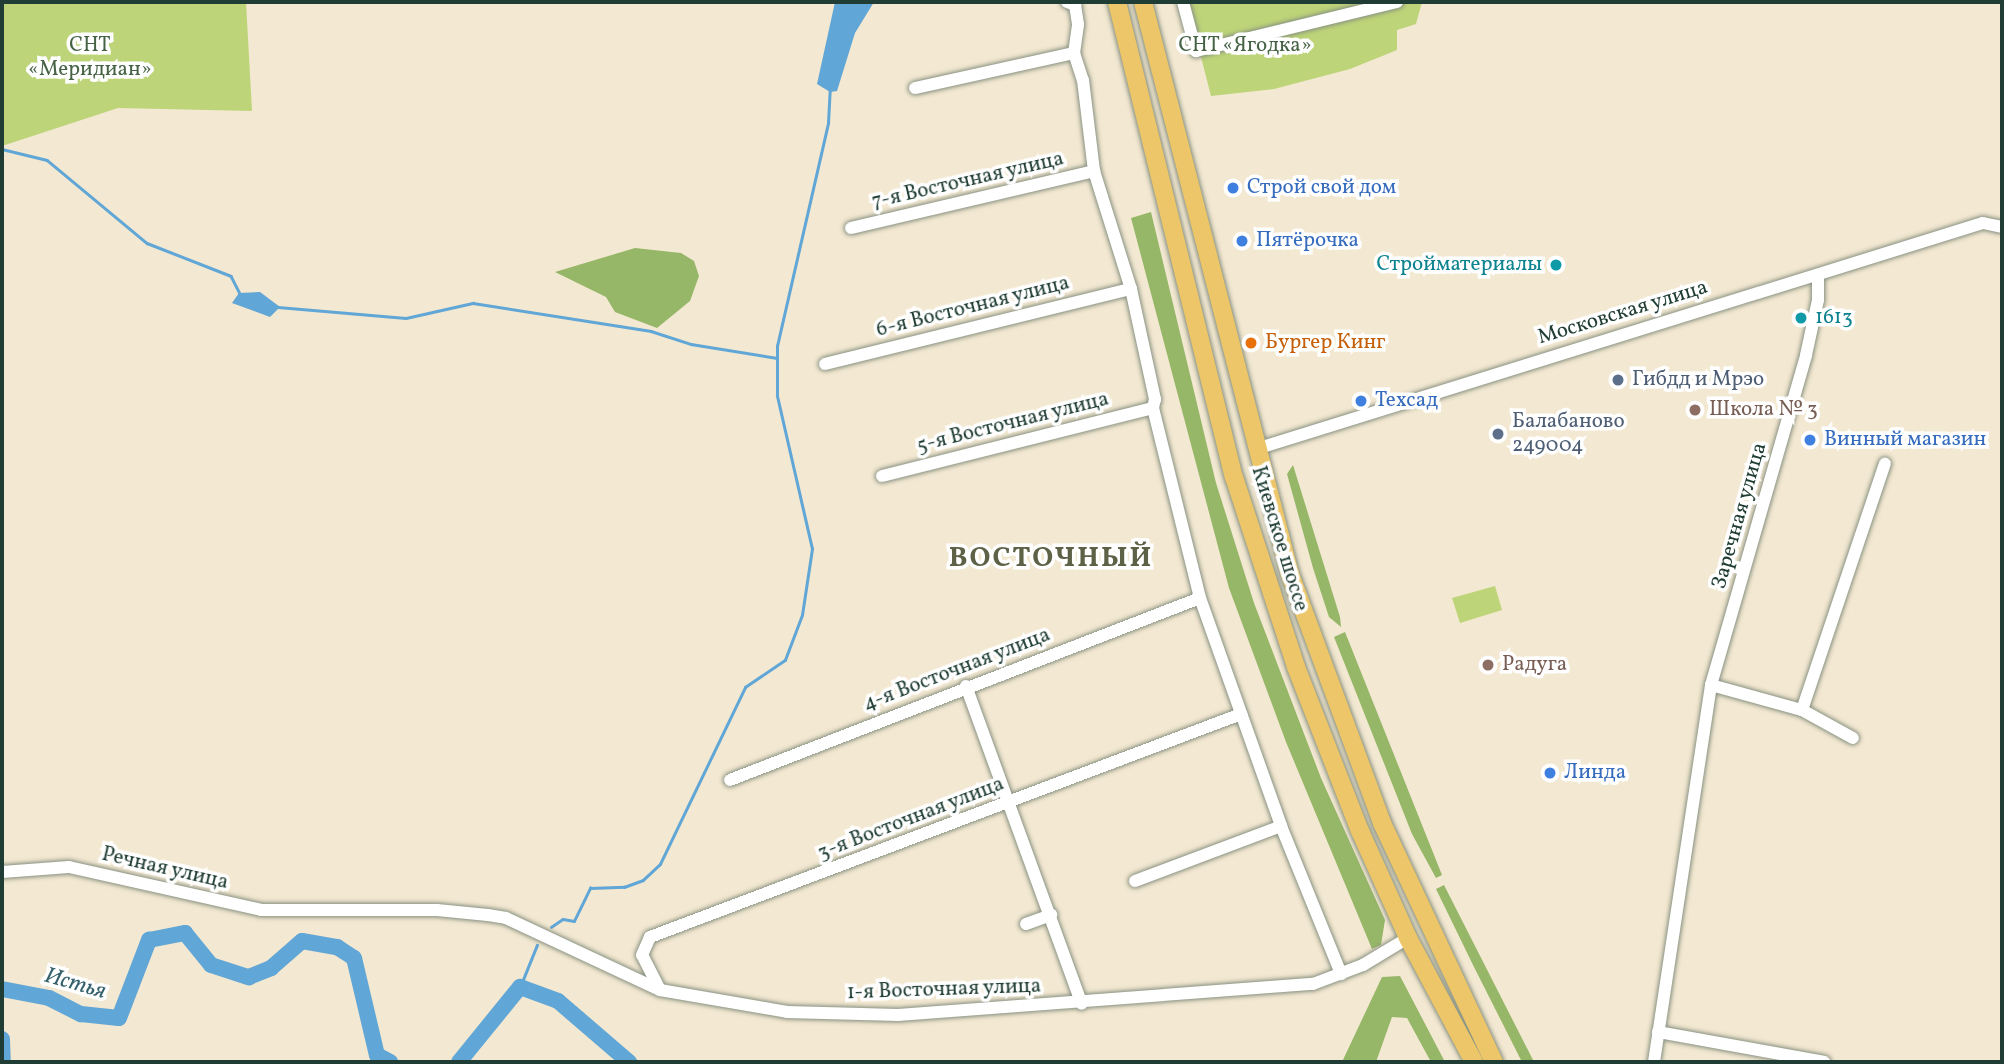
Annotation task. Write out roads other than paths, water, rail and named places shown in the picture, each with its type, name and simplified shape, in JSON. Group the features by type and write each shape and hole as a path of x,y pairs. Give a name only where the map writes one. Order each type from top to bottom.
{"highway":[{"name":"Киевское шоссе","path":"1117,2 1234,477 1289,648 1360,831 1408,938 1474,1062"},
{"name":"Киевское шоссе","path":"1143,2 1256,449 1311,638 1382,824 1494,1062"},
{"path":"1289,648 1300,656 1308,654 1311,638"}],"street":[{"path":"1067,2 1075,5 1078,25 1074,53 1083,80 1094,171 1131,289 1155,399 1153,408 1200,598 1281,826 1341,974"},
{"path":"1183,2 1196,51 1397,2"},
{"path":"915,88 1074,53"},
{"name":"7-я Восточная улица","path":"851,228 1094,171"},
{"name":"Московская улица","path":"1256,449 1983,223 2002,227"},
{"name":"Заречная улица","path":"1654,1062 1711,685 1808,345 1820,285 1818,275"},
{"name":"6-я Восточная улица","path":"825,364 1131,289"},
{"name":"5-я Восточная улица","path":"882,476 1153,408"},
{"path":"1802,710 1885,464"},
{"name":"4-я Восточная улица","path":"730,780 966,686 1200,598"},
{"path":"1711,685 1802,710 1853,738"},
{"path":"966,686 1082,1004"},
{"name":"3-я Восточная улица","path":"660,990 642,955 650,937 1241,714"},
{"path":"1135,881 1281,826"},
{"name":"Речная улица","path":"2,872 69,867 261,910 320,908"},
{"name":"1-я Восточная улица","path":"320,908 437,910 506,918 660,990 787,1012 884,1015 1082,1004 1313,984 1341,974 1408,938"},
{"path":"1026,924 1051,915"},
{"path":"1658,1032 1824,1062"}],"water":[{"path":"835,2 874,2 855,33 837,91 830,92 817,84"},
{"path":"260,292 280,307 270,317 232,303 239,293"}],"waterway":[{"path":"551,927 563,919 574,921 590,888 624,887 643,880 660,864 745,687 785,660 802,615 812,549 777,396 777,346 828,123 830,90"},
{"path":"2,149 47,160 147,243 231,276 240,294"},
{"path":"278,307 406,318 473,303 651,331 691,344 777,358"},
{"name":"Истья","path":"2,989 49,998 81,1014 119,1018 149,940 185,933 211,965 249,977 271,968 302,941 337,947 354,958 377,1055 390,1062"},
{"path":"520,987 537,945"},
{"name":"Истья","path":"459,1062 520,987 558,1001 629,1062"},
{"name":"Истья","path":"2,1039 3,1062"}],"place":[{"name":"Строй свой дом","path":"1233,188"},
{"name":"Пятёрочка","path":"1242,241"},
{"name":"Стройматериалы","path":"1556,265"},
{"name":"1613","path":"1801,318"},
{"name":"Бургер Кинг","path":"1251,343"},
{"name":"Гибдд и Мрэо","path":"1618,380"},
{"name":"Техсад","path":"1361,401"},
{"name":"Школа № 3","path":"1695,410"},
{"name":"Балабаново 249004","path":"1498,434"},
{"name":"Винный магазин","path":"1810,440"},
{"name":"Радуга","path":"1488,665"},
{"name":"Линда","path":"1550,773"}],"district":[{"name":"ВОСТОЧНЫЙ","path":"1051,559"}],"park label":[{"name":"СНТ «Ягодка»","path":"1245,46"},
{"name":"СНТ «Меридиан»","path":"90,58"}]}
